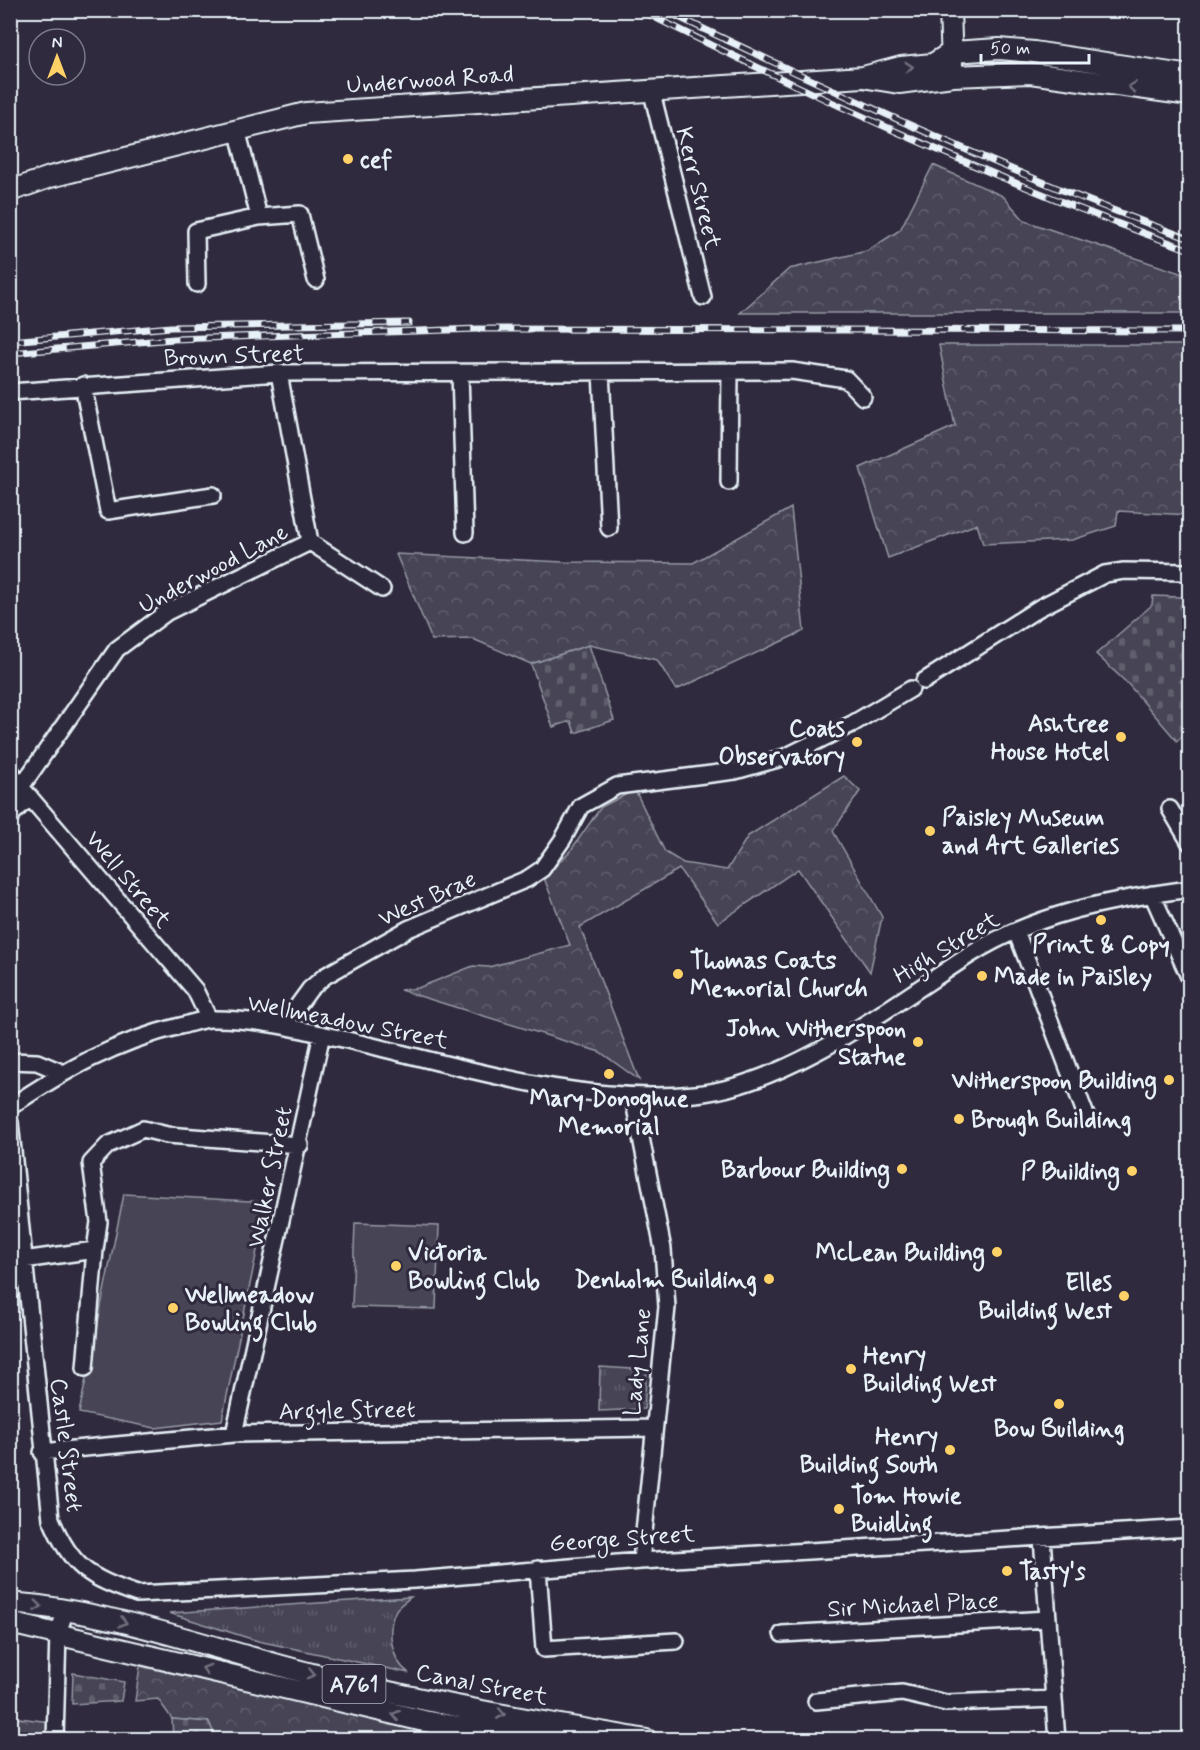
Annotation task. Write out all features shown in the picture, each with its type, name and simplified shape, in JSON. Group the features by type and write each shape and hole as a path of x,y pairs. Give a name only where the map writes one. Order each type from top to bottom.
{"main road":[{"path":"950,10 952,76"},
{"path":"952,52 1025,51 1190,76"},
{"name":"Underwood Road","path":"10,191 50,177 306,113 863,77 900,67 933,64 952,52"},
{"name":"Underwood Road","path":"863,77 899,83 952,76 1030,73 1190,95"},
{"name":"A761","path":"10,1603 66,1610"},
{"name":"Canal Street","path":"66,1610 394,1693 647,1740"},
{"name":"A761","path":"10,1623 58,1633"},
{"name":"Canal Street","path":"58,1633 424,1721 536,1740"}],"street":[{"name":"Kerr Street","path":"651,89 704,297"},
{"path":"237,129 259,217"},
{"path":"197,284 196,231 259,217 300,214 316,280"},
{"path":"729,482 730,371"},
{"name":"Brown Street","path":"10,392 279,373 792,371 846,379 863,397"},
{"path":"601,372 609,528"},
{"path":"279,373 310,542"},
{"path":"460,373 465,533"},
{"path":"84,385 108,511 213,495"},
{"name":"Underwood Lane","path":"10,816 117,649 167,612 310,542 382,590"},
{"name":"West Brae","path":"284,1026 310,988 325,976 408,929 527,879 542,869 563,839 581,806 617,786 735,771 785,757 852,724 1039,608 1105,574 1124,571 1190,572"},
{"name":"Well Street","path":"10,770 25,792 195,990 209,1019"},
{"path":"1170,809 1190,843"},
{"name":"High Street","path":"633,1097 698,1094 744,1084 808,1055 943,975 969,955 1016,931 1058,914 1136,895 1190,889"},
{"path":"1152,894 1190,979"},
{"path":"1016,931 1087,1118"},
{"name":"Wellmeadow Street","path":"10,1107 61,1072 110,1048 150,1034 209,1019 284,1026 512,1079 583,1093 633,1097"},
{"name":"Walker Street","path":"234,1434 300,1145 322,1034"},
{"path":"10,1061 37,1062 61,1072"},
{"name":"Lady Lane","path":"633,1097 663,1249 667,1306 641,1562"},
{"name":"Castle Street","path":"10,1122 42,1452 51,1519 70,1555"},
{"path":"85,1368 99,1222 91,1163 108,1146 143,1129 167,1135 300,1145"},
{"path":"23,1260 95,1250"},
{"path":"10,1303 27,1301"},
{"name":"Argyle Street","path":"42,1452 234,1434 653,1428"},
{"name":"George Street","path":"70,1555 97,1580 137,1594 393,1581 641,1562 1190,1527"},
{"path":"1041,1538 1057,1740"},
{"path":"538,1569 544,1649 676,1641"},
{"path":"55,1740 58,1633 66,1610"},
{"name":"Sir Michael Place","path":"782,1634 1047,1619"},
{"path":"816,1701 902,1693 946,1703 1054,1699"}],"green space":[{"path":"933,165 1003,196 1025,221 1189,276 1189,313 740,313 789,269 867,251 900,230"},
{"path":"939,345 1189,345 1189,515 1118,511 1116,526 1072,540 983,544 977,524 888,558 860,468 955,426"},
{"path":"791,508 804,631 676,690 657,660 589,645 531,664 473,639 432,640 396,554 564,562 693,563"},
{"path":"1189,595 1189,730 1177,741 1128,684 1096,654 1152,605 1153,596"},
{"path":"589,645 614,720 575,733 571,721 553,727 531,664"},
{"path":"844,776 860,791 833,831 882,917 870,972 798,869 718,923 679,869 580,927 639,1080 600,1052 400,990 418,988 473,966 489,967 570,945 544,878 571,850 601,807 635,790 665,852 683,863 727,870 748,836"},
{"name":"Wellmeadow Bowling Club","path":"124,1194 267,1202 222,1420 155,1428 79,1413"},
{"name":"Victoria Bowling Club","path":"355,1223 439,1226 436,1309 352,1307"},
{"path":"600,1367 647,1370 644,1409 599,1411"},
{"path":"411,1597 396,1610 391,1626 394,1653 409,1673 258,1641 169,1613"},
{"path":"140,1666 462,1739 216,1739 209,1722 172,1719 158,1699 135,1701"},
{"path":"73,1673 124,1682 121,1701 72,1704"},
{"path":"19,1718 50,1722 50,1738 11,1740 11,1720"},
{"path":"172,1719 209,1722 216,1739 173,1739"}],"railway":[{"path":"640,10 775,76 911,138 1050,197 1190,250"},
{"path":"664,10 859,102 990,160 1190,239"},
{"path":"10,341 171,327 409,323"},
{"path":"10,353 174,339 479,329 1190,331"}],"place":[{"name":"cef","path":"348,159"},
{"name":"Ashtree House Hotel","path":"1121,737"},
{"name":"Coats Observatory","path":"857,742"},
{"name":"Paisley Museum and Art Galleries","path":"930,831"},
{"name":"Print & Copy","path":"1101,920"},
{"name":"Thomas Coats Memorial Church","path":"678,974"},
{"name":"Made in Paisley","path":"982,976"},
{"name":"John Witherspoon Statue","path":"918,1042"},
{"name":"Mary Donoghue Memorial","path":"609,1074"},
{"name":"Witherspoon Building","path":"1169,1080"},
{"name":"Brough Building","path":"959,1119"},
{"name":"Barbour Building","path":"902,1169"},
{"name":"P Building","path":"1132,1171"},
{"name":"McLean Building","path":"997,1252"},
{"name":"Victoria Bowling Club","path":"396,1266"},
{"name":"Denholm Building","path":"769,1279"},
{"name":"Elles Building West","path":"1124,1296"},
{"name":"Wellmeadow Bowling Club","path":"173,1308"},
{"name":"Henry Building West","path":"851,1369"},
{"name":"Bow Building","path":"1059,1404"},
{"name":"Henry Building South","path":"950,1450"},
{"name":"Tom Howie Buidling","path":"839,1509"},
{"name":"Tasty's","path":"1007,1571"}]}
